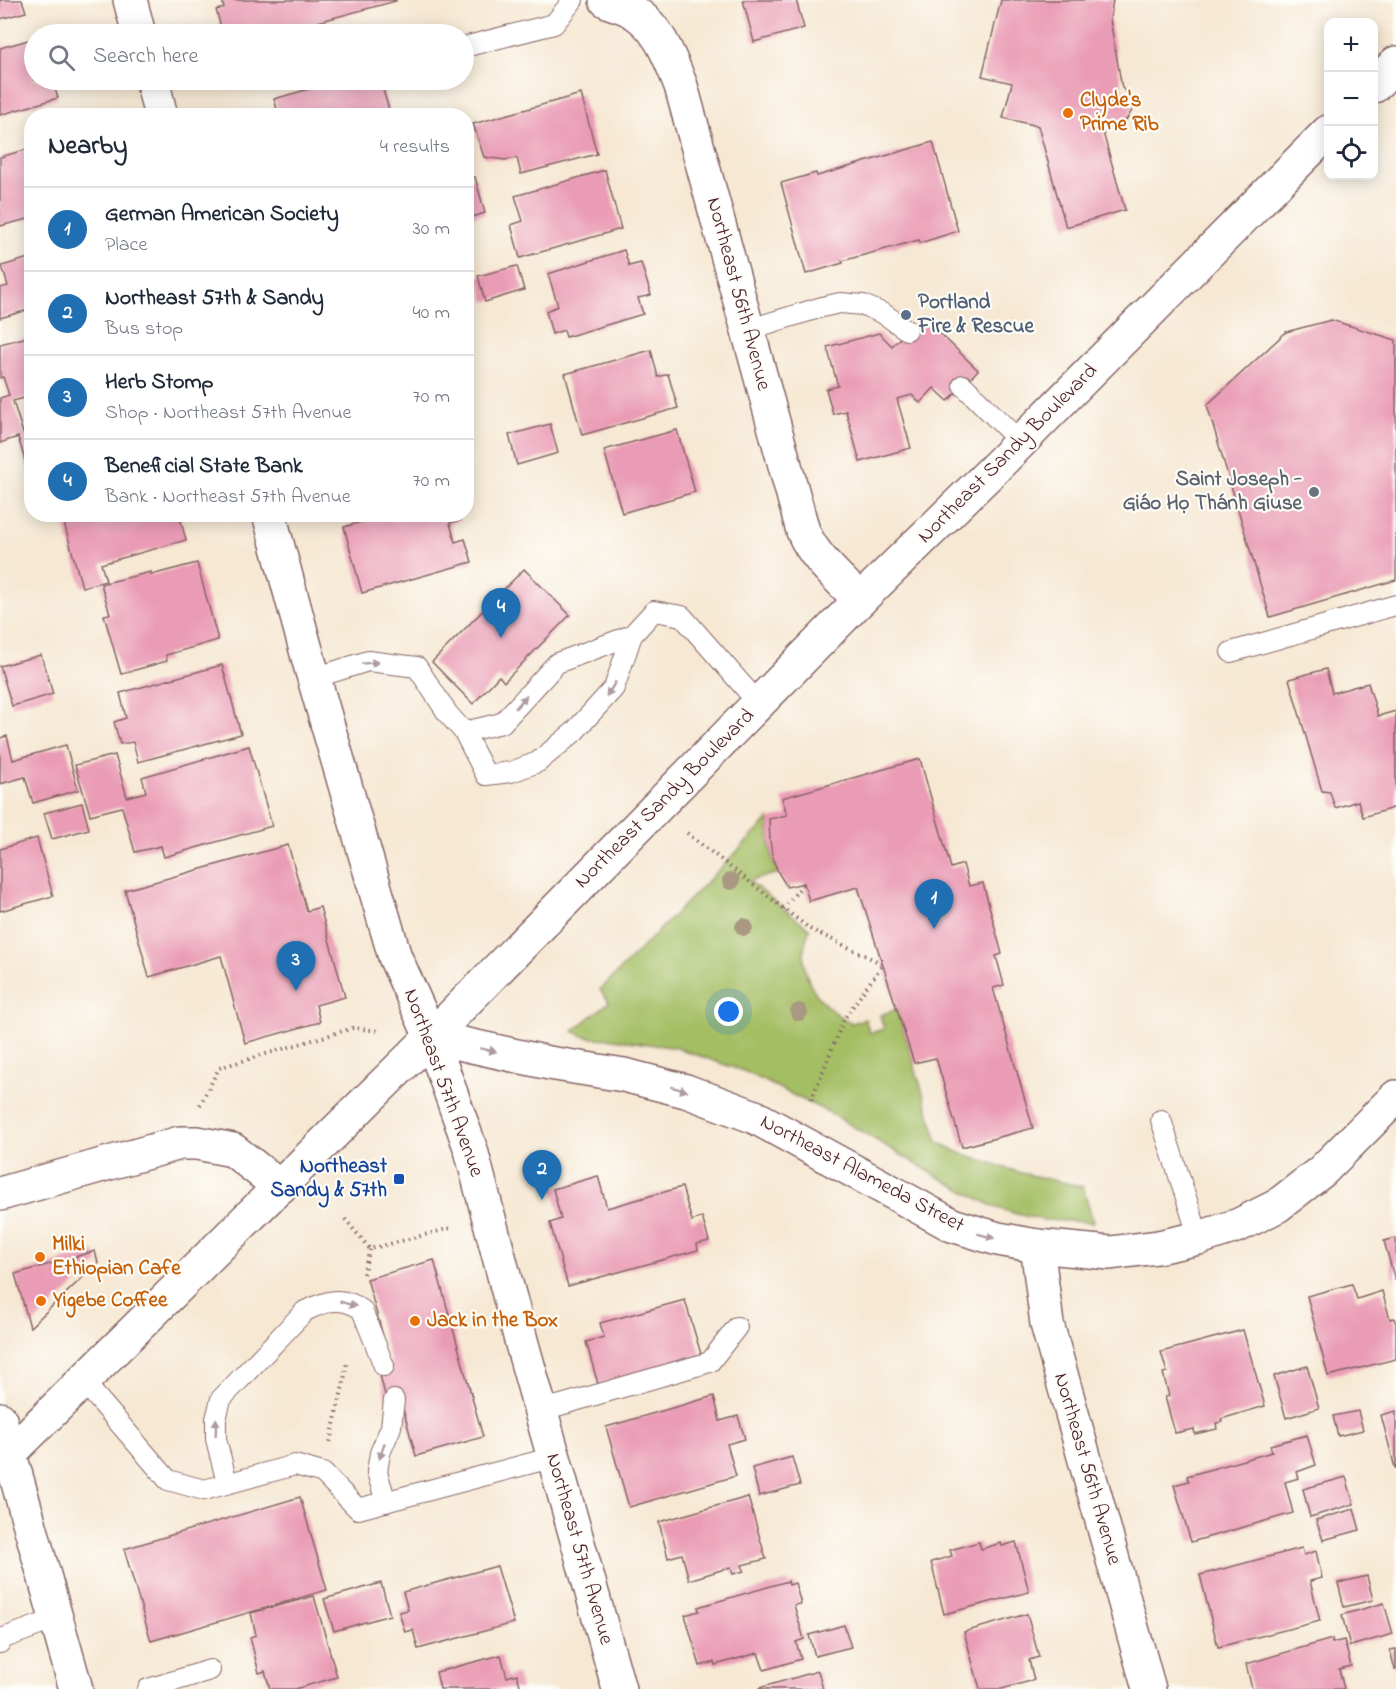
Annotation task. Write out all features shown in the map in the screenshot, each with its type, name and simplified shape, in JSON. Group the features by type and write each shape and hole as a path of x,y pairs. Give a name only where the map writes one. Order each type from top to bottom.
{"main road":[{"path":"130,0 137,24"},
{"name":"Northeast 56th Avenue","path":"606,0 628,9 644,21 657,35 669,56 681,86 807,541 814,552 860,600"},
{"path":"1378,82 1396,63"},
{"path":"154,90 159,108"},
{"name":"Northeast Sandy Boulevard","path":"5,1458 431,1037 860,600 1021,442 1324,137"},
{"name":"Northeast 57th Avenue","path":"271,522 395,957 431,1037 471,1150 540,1411 619,1689"},
{"name":"Northeast Alameda Street","path":"431,1037 549,1063 624,1075 687,1091 755,1117 952,1225 998,1239 1037,1246 1110,1253 1158,1247 1199,1238 1239,1225 1277,1206 1322,1171 1396,1097"},
{"path":"0,1194 180,1143 197,1143 233,1150 280,1187"},
{"name":"Northeast 56th Avenue","path":"1037,1246 1047,1324 1149,1689"},
{"path":"0,1419 5,1458 76,1689"}],"lane":[{"path":"474,44 554,24 573,0"},
{"path":"747,330 840,303 863,305 884,314 907,330"},
{"path":"963,385 1021,442"},
{"path":"1231,652 1396,605"},
{"path":"314,678 368,661 417,667 448,714 464,732 486,775 511,772 538,762 574,732 614,688 632,635 654,611 682,616 759,704"},
{"path":"464,732 502,723 557,663 632,635"},
{"path":"1161,1120 1199,1238"},
{"path":"227,1484 216,1439 216,1419 221,1399 305,1311 322,1302 339,1301 349,1302 362,1310 384,1366"},
{"path":"540,1411 710,1362 736,1327"},
{"path":"83,1381 168,1480 204,1490 295,1465 323,1473 358,1509 554,1457"},
{"path":"386,1502 377,1472 380,1453 391,1427 394,1400"},
{"path":"0,1643 4,1638 56,1619"},
{"path":"148,1689 210,1670"}],"path":[{"path":"655,808 810,929 883,964 844,1019 796,1139"},
{"path":"783,909 804,883"},
{"path":"180,1143 219,1068 353,1028 431,1037"},
{"path":"345,1219 370,1249 451,1228"}],"green space":[{"path":"769,819 770,845 779,873 749,881 810,929 805,944 804,958 806,972 818,996 839,1016 852,1023 865,1019 870,1033 884,1029 880,1015 897,1009 938,1142 958,1152 1021,1173 1083,1187 1093,1222 1044,1220 994,1207 832,1114 746,1072 677,1048 594,1038 573,1031 609,1002 600,990"}],"building":[{"path":"0,0 22,0 26,12 0,19"},
{"path":"222,0 396,0 310,24 220,24 216,10 224,8"},
{"path":"743,0 796,0 804,28 754,42"},
{"name":"Clyde's Prime Rib","path":"1001,0 1113,0 1110,19 1122,88 1130,96 1133,109 1126,120 1102,129 1125,210 1066,227 1038,126 1003,118 1012,83 982,76"},
{"path":"24,41 24,90 55,90 58,98 0,115 0,48"},
{"path":"306,90 383,90 389,108 277,108 274,99"},
{"path":"581,94 597,154 521,174 517,158 505,160 484,157 474,124"},
{"path":"933,142 958,231 920,243 919,240 842,261 843,263 806,274 781,183 816,173 817,176"},
{"path":"24,150 24,220 0,226 0,157"},
{"path":"605,170 621,229 520,258 511,225 523,221 515,196"},
{"path":"474,177 485,213 474,216"},
{"path":"624,250 629,266 641,263 651,295 638,298 643,314 566,337 564,330 552,334 546,311 558,306 548,274"},
{"path":"24,259 24,311 0,318 0,288 8,286 2,266"},
{"path":"517,266 524,290 485,302 478,276"},
{"path":"922,316 978,370 948,401 934,388 920,403 912,395 897,399 911,448 860,462 846,411 833,414 826,389 838,386 827,347 879,333 892,346"},
{"name":"Saint Joseph - Giáo Họ Thánh Giuse","path":"1331,320 1396,340 1396,580 1270,617 1207,405 1286,332"},
{"path":"24,338 24,398 13,401 24,433 24,457 18,437 0,443 0,398 9,395 3,377 0,378 0,344"},
{"path":"651,350 658,377 668,374 678,408 582,435 565,374"},
{"path":"550,424 558,453 517,465 509,435"},
{"path":"677,430 695,492 622,513 604,450"},
{"path":"181,522 186,540 101,564 106,581 82,587 64,523"},
{"path":"361,522 453,522 450,523 455,542 465,539 472,562 362,593 344,527"},
{"path":"197,563 218,640 166,655 167,661 121,674 104,615 110,614 101,584 151,572 151,575"},
{"path":"524,569 570,615 504,682 499,676 473,704 432,662"},
{"path":"41,655 53,694 12,706 0,666"},
{"path":"222,665 241,734 138,762 133,742 120,744 114,722 126,718 120,693"},
{"path":"1326,669 1332,693 1368,683 1378,716 1396,711 1396,807 1363,817 1358,801 1335,808 1330,792 1322,791 1289,679"},
{"path":"7,736 13,760 66,745 78,790 33,803 25,777 0,784 0,738"},
{"path":"249,746 272,826 164,857 161,846 135,852 122,807 90,815 75,765 115,755 127,797 146,792 142,777"},
{"path":"920,759 951,868 963,864 969,886 983,883 1002,954 996,956 1004,985 993,988 1033,1128 962,1147 936,1058 914,1063 858,887 809,901 804,883 787,887 773,860 770,841 769,819 787,815 782,798"},
{"path":"82,803 89,829 52,839 44,813"},
{"path":"37,838 53,896 0,911 0,849"},
{"path":"288,845 307,911 320,907 345,997 316,1005 320,1022 245,1043 221,956 149,977 125,890"},
{"path":"598,1176 607,1208 682,1187 692,1221 702,1217 709,1241 697,1244 698,1250 568,1286 550,1223 561,1219 553,1189"},
{"path":"1396,1238 1396,1280 1395,1280 1384,1241"},
{"name":"Yigebe Coffee","path":"95,1251 98,1263 30,1327 15,1274"},
{"name":"Jack in the Box","path":"434,1260 483,1437 416,1456 400,1398 387,1402 378,1368 391,1364 367,1279"},
{"path":"1352,1284 1357,1299 1382,1291 1390,1319 1394,1318 1396,1324 1396,1359 1328,1376 1307,1296"},
{"path":"685,1300 701,1354 598,1384 586,1342 604,1337 600,1323"},
{"path":"1243,1330 1265,1406 1221,1419 1222,1422 1216,1423 1217,1429 1195,1434 1194,1429 1175,1433 1165,1397 1169,1396 1163,1373 1167,1372 1161,1352"},
{"path":"1307,1366 1319,1408 1286,1418 1274,1376"},
{"path":"714,1396 720,1421 738,1416 745,1439 727,1444 736,1476 629,1507 606,1427"},
{"path":"1358,1411 1363,1430 1338,1436 1333,1416"},
{"path":"1396,1411 1396,1468 1395,1468 1381,1415"},
{"path":"1307,1435 1316,1465 1297,1472 1299,1478 1285,1482 1293,1513 1191,1542 1174,1485 1189,1481 1187,1476 1272,1452 1270,1445"},
{"path":"792,1457 800,1485 759,1496 752,1468"},
{"path":"1346,1477 1354,1504 1310,1517 1303,1489"},
{"path":"300,1497 327,1590 151,1641 124,1549"},
{"path":"748,1497 766,1559 742,1565 744,1571 733,1574 731,1567 689,1580 682,1554 668,1558 659,1522"},
{"path":"1354,1509 1360,1530 1323,1540 1316,1520"},
{"path":"979,1542 981,1549 1001,1543 1002,1546 1016,1542 1029,1592 944,1614 931,1562 952,1556 950,1550"},
{"path":"1302,1548 1304,1555 1316,1551 1322,1578 1310,1581 1320,1621 1218,1647 1200,1575"},
{"path":"497,1566 514,1623 418,1649 413,1630 405,1632 399,1612 408,1610 403,1592"},
{"path":"1367,1576 1373,1600 1344,1607 1338,1583"},
{"path":"788,1581 789,1585 795,1583 801,1604 794,1605 804,1639 796,1642 801,1659 764,1670 758,1653 715,1665 714,1662 700,1666 685,1615 699,1611 698,1607"},
{"path":"381,1583 390,1615 334,1631 324,1599"},
{"path":"314,1596 337,1677 295,1689 270,1689 265,1671 259,1673 250,1637 256,1635 251,1613"},
{"path":"1384,1603 1393,1634 1350,1646 1342,1615"},
{"path":"1027,1614 1039,1657 1029,1660 1034,1680 1002,1689 980,1689 964,1632"},
{"path":"844,1625 851,1647 815,1656 809,1635"},
{"path":"1332,1639 1332,1643 1344,1640 1351,1666 1339,1669 1344,1689 1252,1689 1246,1664"},
{"path":"1396,1649 1396,1669 1395,1670 1390,1650"},
{"path":"501,1655 507,1677 517,1674 521,1689 440,1689 436,1672"},
{"path":"818,1671 823,1689 759,1689 759,1688"}],"place":[{"name":"Clyde's Prime Rib","path":"1068,113"},
{"name":"Portland Fire & Rescue","path":"906,315"},
{"name":"Saint Joseph - Giáo Họ Thánh Giuse","path":"1314,492"},
{"name":"Beneficial State Bank","path":"501,638"},
{"name":"German American Society","path":"934,929"},
{"name":"Herb Stomp","path":"296,991"},
{"name":"Northeast Sandy & 57th","path":"399,1179"},
{"name":"Northeast 57th & Sandy","path":"542,1200"},
{"name":"Milki Ethiopian Cafe","path":"40,1257"},
{"name":"Yigebe Coffee","path":"41,1301"},
{"name":"Jack in the Box","path":"415,1321"}]}
